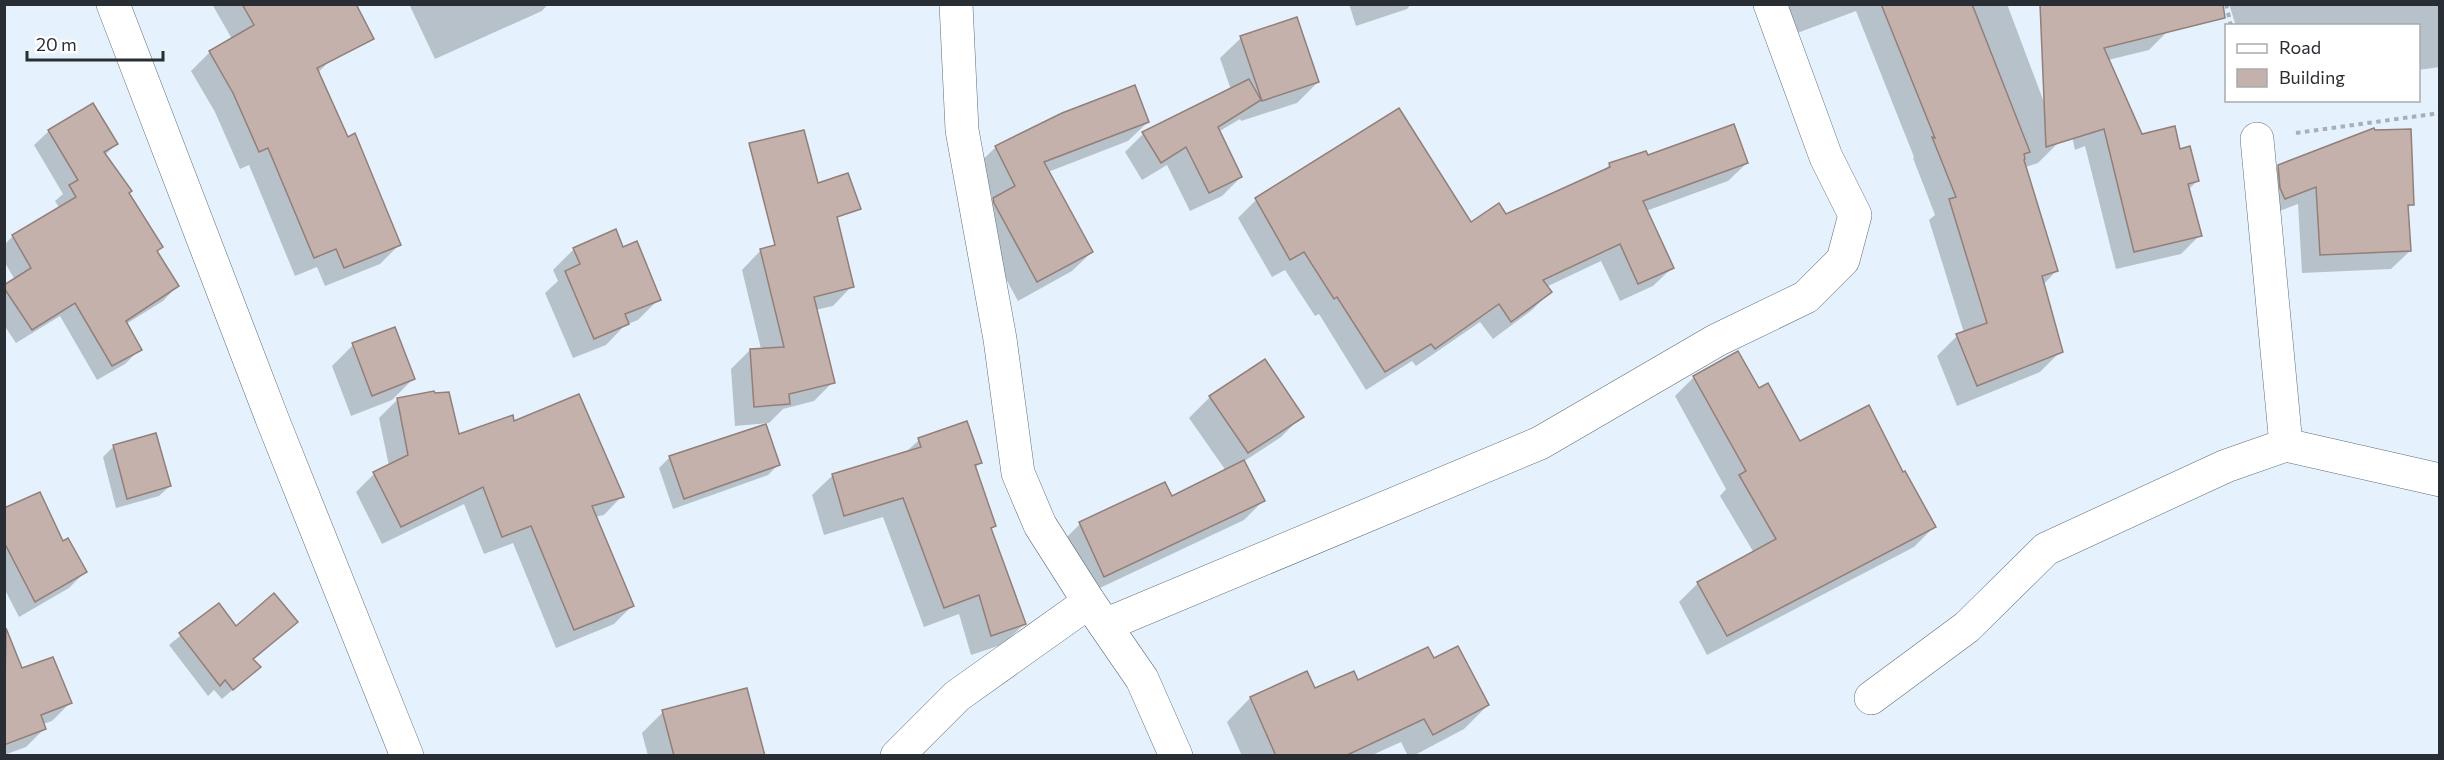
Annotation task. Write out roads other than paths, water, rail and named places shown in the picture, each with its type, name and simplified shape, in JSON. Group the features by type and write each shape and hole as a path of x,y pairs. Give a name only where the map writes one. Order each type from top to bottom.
{"street":[{"path":"113,4 273,421 407,756"},
{"path":"956,4 962,130 1000,339 1018,472 1040,525 1142,679 1176,756"},
{"path":"897,756 957,696 1097,614 1540,443 1717,340 1806,297 1842,260 1855,215 1826,157 1770,4"},
{"path":"2257,139 2286,445"},
{"path":"1871,698 1966,627 2046,549 2226,466 2286,445 2439,480"}]}
